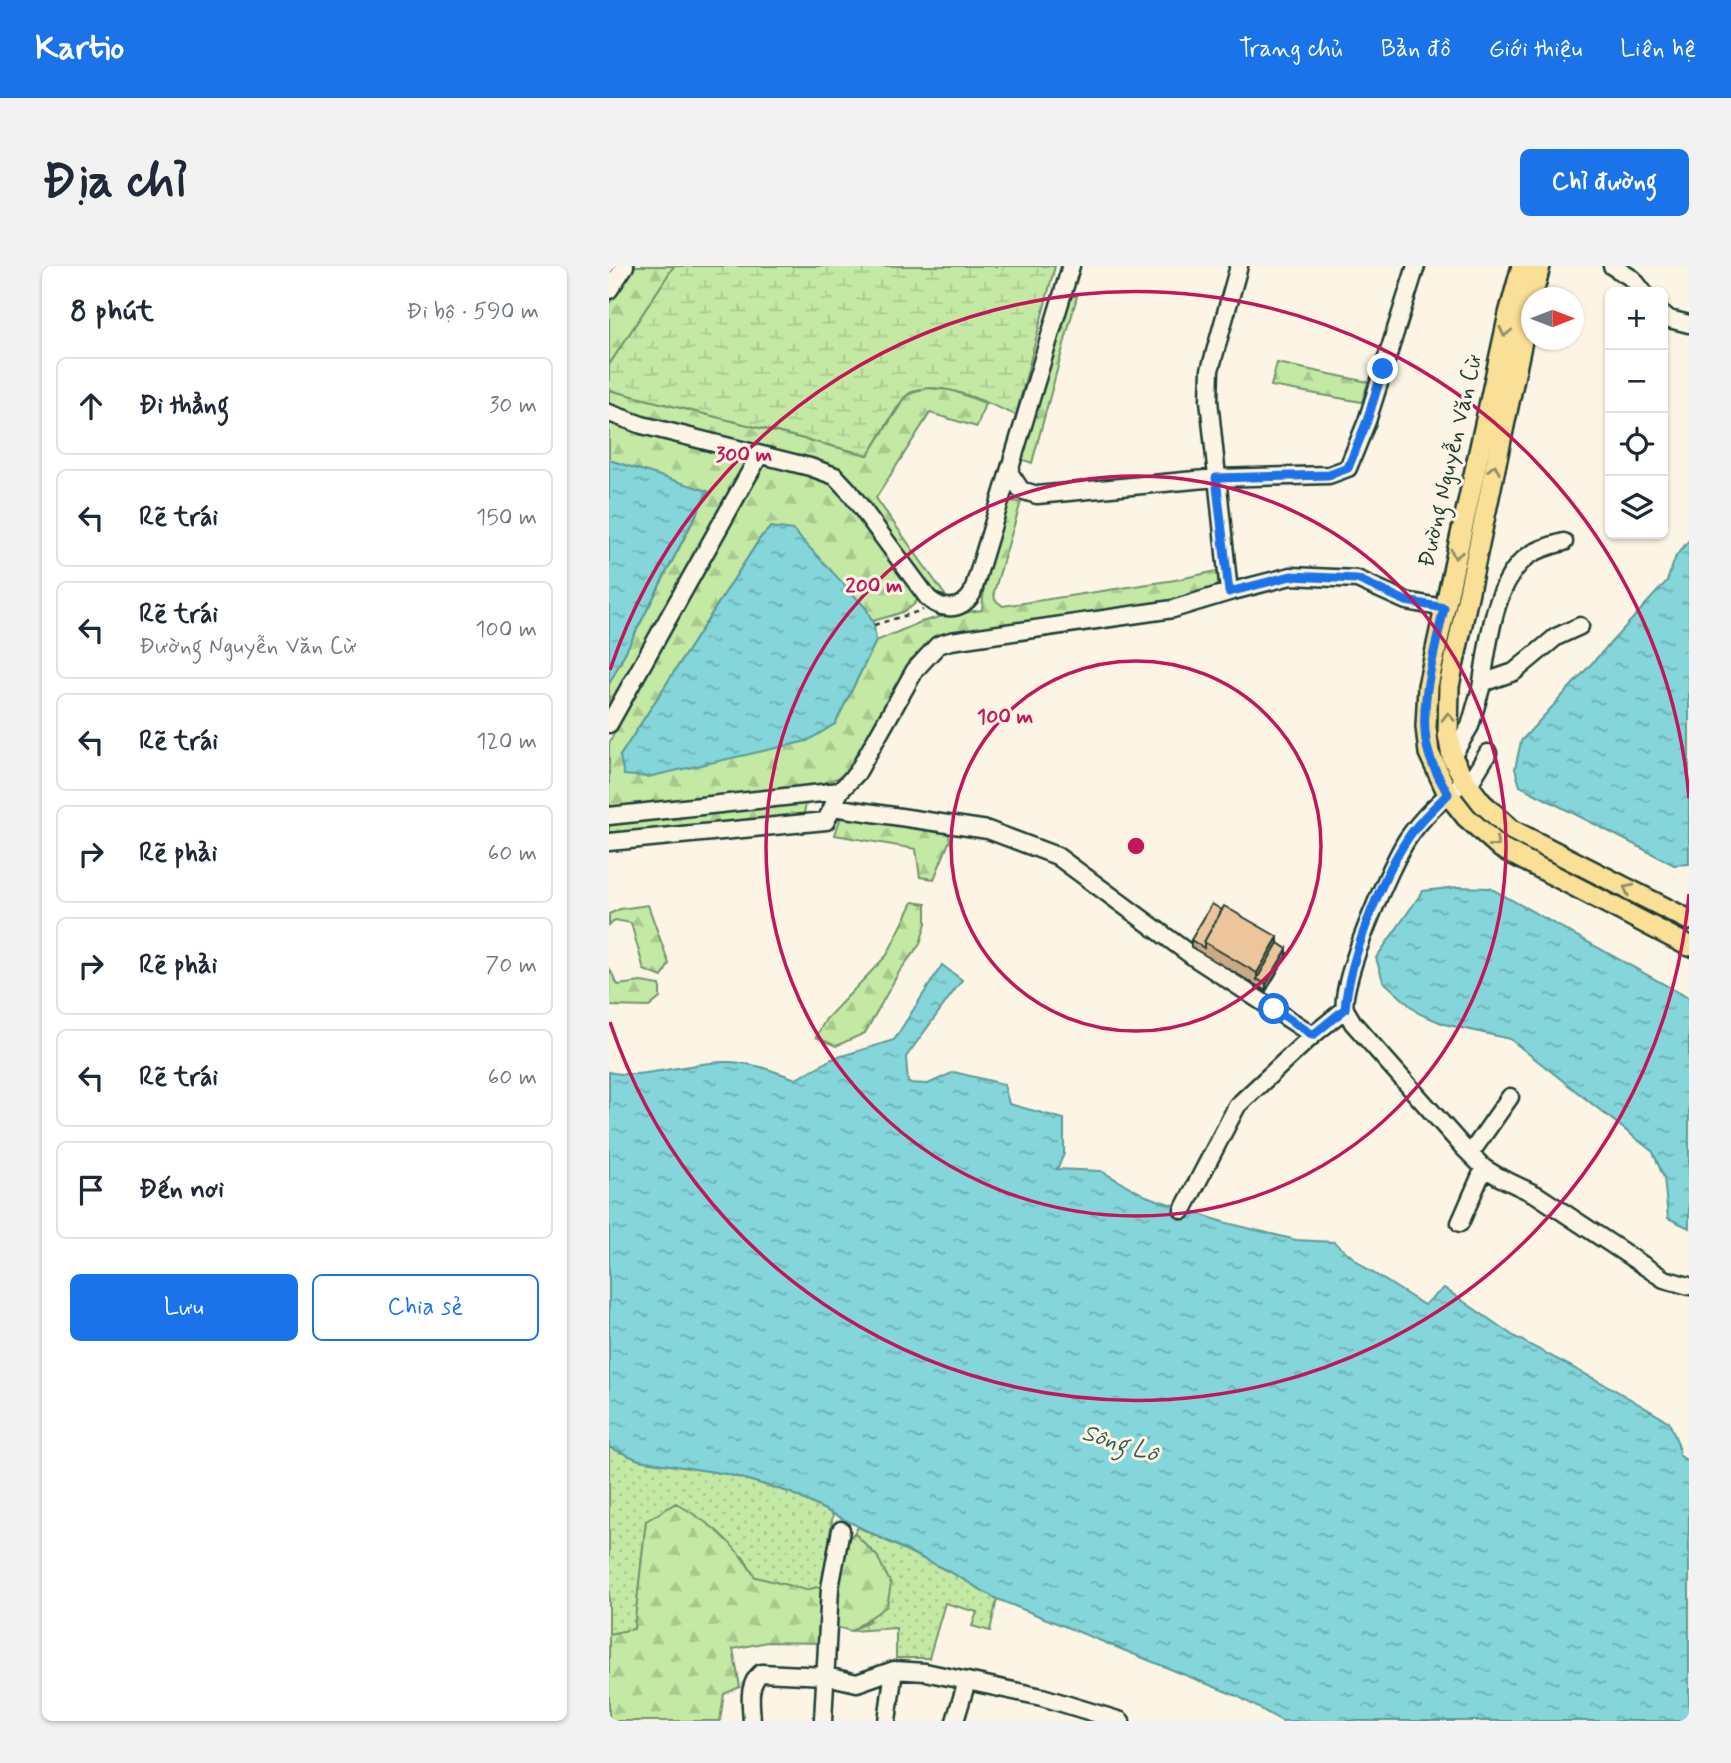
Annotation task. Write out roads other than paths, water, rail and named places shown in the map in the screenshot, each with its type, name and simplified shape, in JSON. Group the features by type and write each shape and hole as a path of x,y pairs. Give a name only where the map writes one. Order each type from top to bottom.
{"main road":[{"name":"Đường Nguyễn Văn Cừ","path":"1522,266 1509,314 1428,686 1426,727 1429,753 1448,794 1466,817 1501,849 1689,946"},
{"name":"Đường Nguyễn Văn Cừ","path":"1535,287 1540,266"},
{"name":"Đường Nguyễn Văn Cừ","path":"1521,349 1449,686 1448,734 1452,757 1482,803 1512,830 1689,920"}],"street":[{"path":"609,290 625,266"},
{"path":"609,413 642,425 810,467 835,476 928,598 936,606 955,607 967,602 972,594 1071,266"},
{"path":"1229,592 1209,400 1210,370 1239,266"},
{"path":"1009,472 1021,490 1037,495 1216,478 1329,475 1348,468 1367,421 1416,266"},
{"path":"1612,266 1633,279 1639,287"},
{"path":"1668,318 1689,324"},
{"path":"609,724 759,456"},
{"path":"1452,757 1470,726 1503,590 1514,569 1529,555 1564,541"},
{"path":"609,842 826,821 840,791 857,773 915,670 938,645 960,639 1173,609 1291,576 1357,579 1406,601 1444,608"},
{"path":"1481,688 1485,682 1514,672 1556,637 1580,626"},
{"path":"1488,753 1467,783 1448,794 1407,839 1377,897 1347,989 1345,1009 1353,1023 1469,1154 1485,1168 1537,1195 1664,1279 1689,1286"},
{"path":"609,816 840,791"},
{"path":"833,807 988,830 1057,856 1195,958 1313,1035"},
{"path":"1183,1210 1237,1106 1345,1009"},
{"path":"1469,1154 1510,1097"},
{"path":"1460,1223 1485,1168"},
{"path":"823,1721 830,1588 841,1530"},
{"path":"887,1721 894,1670"},
{"path":"753,1721 751,1692 753,1680 761,1673 826,1676 857,1683 894,1670 925,1672 1042,1697 1091,1716 1122,1721"},
{"path":"955,1721 967,1681"}],"water":[{"path":"609,460 708,491 609,684"},
{"path":"771,527 793,530 866,608 874,625 876,641 835,724 807,741 648,777 624,775 620,756 761,537"},
{"path":"1689,540 1689,864 1674,865 1520,786 1515,769 1521,741 1667,581 1676,556"},
{"path":"1458,887 1490,888 1689,998 1689,1228 1668,1218 1664,1178 1653,1152 1510,1039 1444,1024 1418,1013 1383,981 1376,958 1423,891"},
{"name":"Sông Lô","path":"942,965 962,980 906,1057 908,1083 928,1084 954,1072 1004,1084 1009,1104 1064,1119 1064,1154 1057,1169 1101,1171 1146,1196 1223,1222 1296,1240 1334,1242 1367,1269 1424,1305 1444,1288 1515,1337 1610,1387 1669,1422 1678,1444 1679,1455 1689,1462 1689,1721 1282,1721 1237,1696 997,1599 952,1573 789,1492 727,1474 639,1460 609,1447 609,1072 634,1074 732,1062 760,1067 796,1079 832,1059 894,1040"}]}
